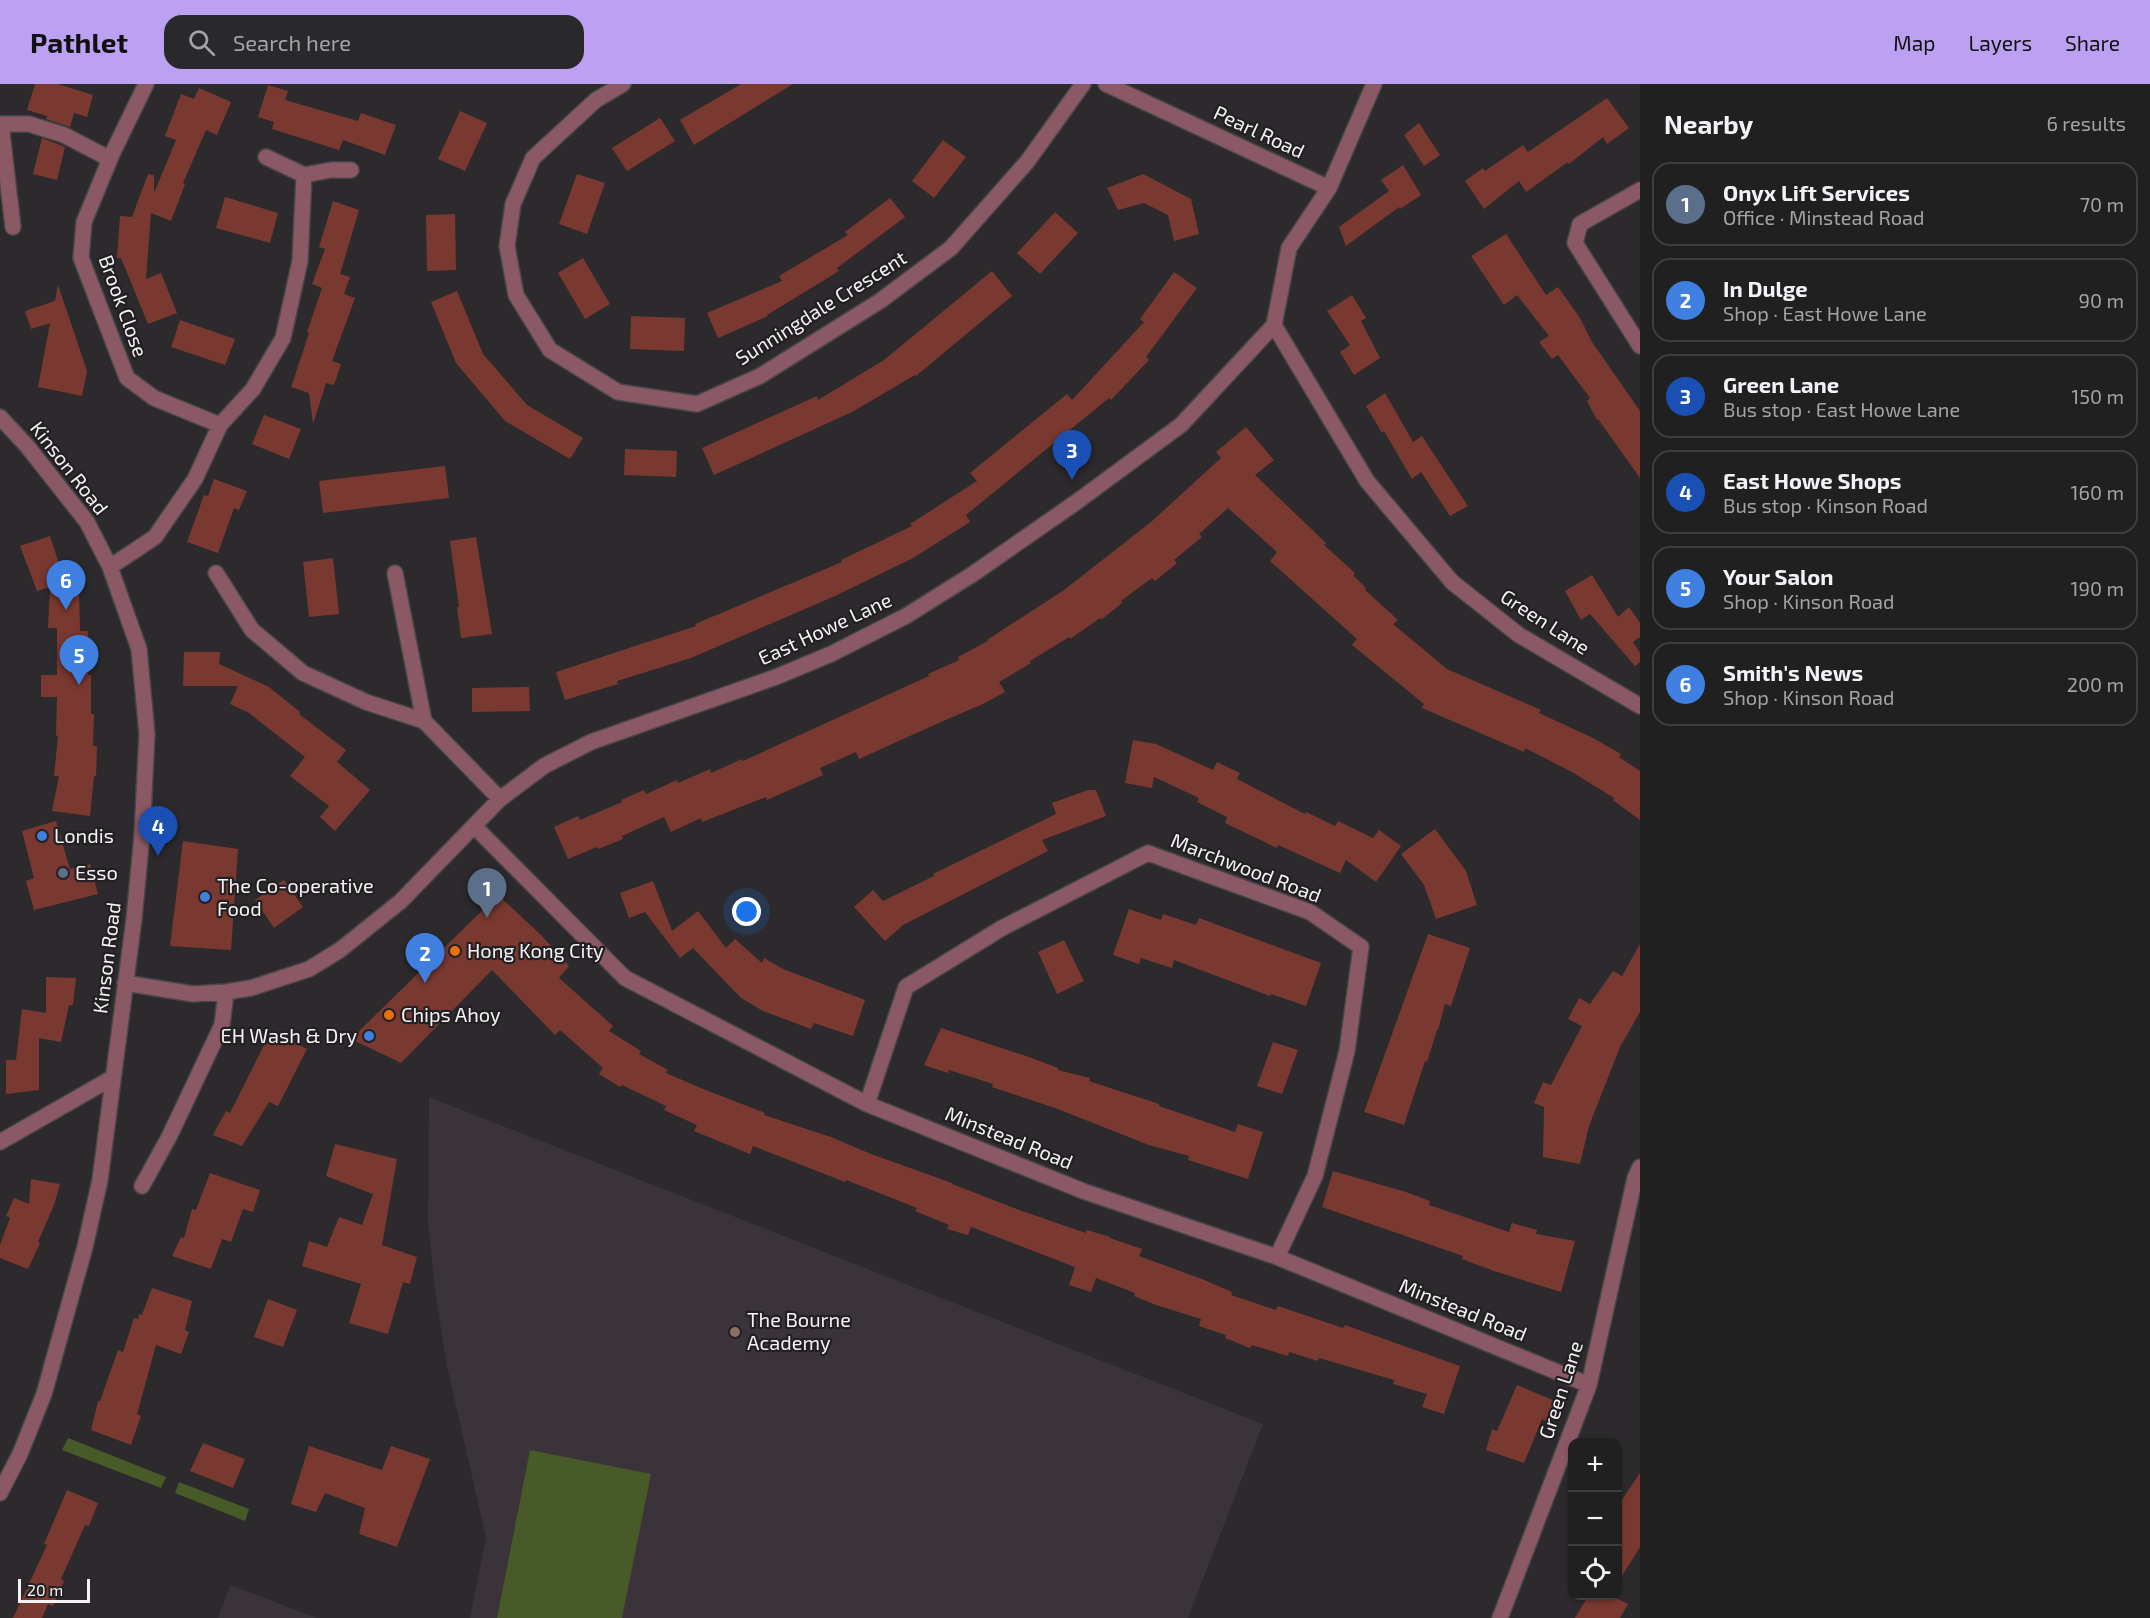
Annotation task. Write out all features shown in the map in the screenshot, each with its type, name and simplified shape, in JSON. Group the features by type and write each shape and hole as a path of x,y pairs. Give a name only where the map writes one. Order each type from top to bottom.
{"street":[{"name":"Brook Close","path":"146,84 110,159 84,222 81,258 127,378 154,398 220,425"},
{"name":"Sunningdale Crescent","path":"623,84 596,100 533,158 513,204 507,246 516,295 550,350 618,392 697,404 760,376 880,301 951,248 1026,162 1083,84"},
{"name":"Pearl Road","path":"1106,84 1329,188"},
{"path":"1274,325 1289,248 1329,188 1374,84"},
{"path":"14,227 1,124 29,124 64,135 110,159"},
{"path":"266,157 304,175 331,170 351,170"},
{"path":"110,567 154,537 195,479 220,425 253,389 283,338 300,261 304,175"},
{"path":"1640,190 1580,224 1575,243 1640,346"},
{"name":"Green Lane","path":"1274,325 1367,481 1452,582 1519,635 1640,706"},
{"name":"East Howe Lane","path":"125,983 194,994 226,992 251,988 309,969 340,950 401,901 501,799 544,766 591,742 776,677 831,654 925,604 973,574 1076,504 1181,425 1274,325"},
{"name":"Kinson Road","path":"0,417 27,446 87,522 110,567 139,650 147,734 141,849 100,1180 85,1247 44,1394 20,1454 0,1493"},
{"path":"216,573 252,630 303,673 366,702 424,721 501,799"},
{"path":"395,573 424,721"},
{"name":"Minstead Road","path":"474,826 625,978 867,1104 1083,1191 1277,1257 1589,1384"},
{"name":"Marchwood Road","path":"867,1104 906,987 1002,928 1148,853 1271,897 1310,912 1361,947 1347,1051 1314,1176 1277,1257"},
{"path":"142,1186 170,1136 222,1026 226,992"},
{"path":"0,1142 112,1078"},
{"name":"Green Lane","path":"1500,1618 1589,1384 1635,1178 1640,1167"}],"shaded area":[{"name":"The Bourne Academy","path":"429,1097 1263,1424 1188,1618 470,1618 486,1538 447,1366 436,1298 428,1224"},
{"path":"230,1585 317,1618 218,1618"}],"green space":[{"path":"68,1438 166,1477 161,1488 62,1450"},
{"path":"530,1450 651,1474 622,1618 497,1618"},
{"path":"179,1482 249,1509 245,1521 175,1493"}],"building":[{"path":"35,84 58,84 93,95 87,117 74,113 70,127 27,110"},
{"path":"741,84 793,84 694,145 680,120"},
{"path":"268,85 288,91 285,100 358,121 361,113 396,125 385,155 343,140 339,150 272,129 274,122 258,117"},
{"path":"199,88 231,102 217,135 206,130 183,183 185,184 171,221 151,213 146,279 161,273 177,313 148,324 121,258 117,258 120,216 132,217 148,174 154,175 154,193 176,140 165,136 181,94 194,99"},
{"path":"1607,98 1629,128 1607,144 1603,137 1569,164 1568,162 1526,192 1519,181 1484,209 1465,181 1483,168 1485,171 1523,145 1528,152"},
{"path":"460,111 487,123 465,171 438,159"},
{"path":"660,118 675,141 627,171 612,148"},
{"path":"1419,123 1440,155 1424,166 1404,135"},
{"path":"42,138 65,147 57,180 33,174"},
{"path":"943,140 966,157 934,198 912,181"},
{"path":"1403,165 1421,195 1400,209 1399,207 1346,246 1339,227 1389,191 1381,180"},
{"path":"577,174 605,183 587,234 559,224"},
{"path":"1143,174 1191,199 1199,234 1174,241 1168,215 1144,203 1118,210 1107,188"},
{"path":"225,197 278,213 270,243 216,228"},
{"path":"890,198 905,217 837,268 839,271 768,316 718,338 707,313 782,281 779,276 848,235 845,232"},
{"path":"333,201 359,210 340,274 350,277 344,294 355,298 332,361 341,364 334,385 326,383 313,424 309,393 291,387 322,288 312,284 325,249 319,247"},
{"path":"1055,212 1078,233 1040,274 1017,253"},
{"path":"455,214 456,270 427,271 426,215"},
{"path":"1506,234 1546,295 1558,287 1580,318 1592,342 1640,411 1640,478 1597,420 1587,401 1590,398 1558,355 1552,359 1539,342 1549,336 1517,295 1504,305 1471,256"},
{"path":"583,258 610,304 585,319 558,273"},
{"path":"992,271 1012,296 916,376 852,412 714,475 702,448 817,396 818,400 884,360"},
{"path":"1174,272 1197,288 1146,357 1149,360 1111,400 1109,398 966,515 970,522 913,558 835,596 691,658 565,700 556,672 696,626 695,624 842,562 841,560 912,526 910,524 977,481 970,473 1067,394 1072,400 1144,322 1140,319"},
{"path":"58,285 87,371 82,396 38,387 50,323 31,329 25,311 55,301"},
{"path":"457,291 483,354 527,405 583,438 570,459 505,421 456,363 431,302"},
{"path":"1352,295 1366,318 1361,321 1380,358 1354,375 1340,352 1350,345 1327,311"},
{"path":"631,316 685,318 684,351 630,349"},
{"path":"180,320 235,339 225,365 171,347"},
{"path":"1385,393 1413,442 1422,436 1468,506 1450,516 1421,472 1412,479 1384,431 1382,433 1366,406"},
{"path":"264,415 301,429 289,459 252,444"},
{"path":"1246,427 1274,460 1255,475 1355,573 1353,575 1366,588 1365,590 1398,620 1393,624 1447,669 1541,710 1539,713 1621,754 1619,757 1640,771 1640,820 1613,800 1614,798 1572,772 1525,748 1524,752 1422,708 1424,704 1352,645 1357,639 1270,561 1277,552 1228,508 1199,534 1202,537 1174,560 1177,563 1155,581 1152,578 1121,601 1122,603 1101,620 1100,618 999,682 1005,692 983,704 859,759 856,752 820,768 823,775 767,800 766,797 702,822 701,818 671,832 664,817 622,836 623,839 568,859 554,827 578,816 580,820 644,790 646,794 677,780 678,783 710,769 711,773 742,759 743,761 959,660 958,657 988,641 1064,590 1151,522 1221,458 1216,452"},
{"path":"625,449 677,451 676,477 624,475"},
{"path":"445,466 449,498 323,513 319,481"},
{"path":"214,479 247,491 239,510 234,508 218,553 187,542 204,495 208,496"},
{"path":"50,536 68,592 79,592 80,631 88,631 88,675 91,675 91,714 94,714 93,746 97,746 96,776 94,776 90,816 52,811 59,776 54,776 58,736 56,736 57,697 41,697 41,675 57,675 57,628 48,628 50,587 37,591 20,546"},
{"path":"476,537 492,634 461,638 450,541"},
{"path":"333,558 339,614 309,617 303,562"},
{"path":"1592,575 1618,617 1629,607 1640,623 1640,637 1633,642 1640,653 1640,662 1635,666 1590,614 1581,620 1565,591"},
{"path":"184,652 220,652 219,664 269,687 300,712 299,714 346,750 337,762 370,790 335,831 320,817 329,806 290,776 305,757 249,713 230,704 238,686 183,686"},
{"path":"529,687 530,711 472,712 472,688"},
{"path":"1133,740 1156,744 1213,770 1217,762 1240,773 1237,779 1305,814 1306,812 1335,826 1338,821 1373,838 1379,830 1401,846 1376,882 1346,860 1340,873 1278,845 1277,848 1225,823 1227,817 1197,802 1199,798 1154,777 1152,788 1125,783"},
{"path":"1088,790 1096,790 1106,816 1042,840 1048,851 903,925 885,941 854,907 873,890 883,901 934,876 933,874 1056,814 1052,803"},
{"name":"Esso","path":"56,821 70,869 90,864 98,894 34,910 26,881 34,878 22,831"},
{"path":"1435,829 1466,871 1477,905 1436,919 1424,885 1401,854"},
{"name":"The Co-operative Food","path":"183,841 238,849 231,950 170,946"},
{"path":"284,880 303,907 274,928 255,900"},
{"path":"653,881 672,931 698,911 726,948 735,939 762,963 764,958 783,969 865,1000 853,1036 814,1023 811,1029 763,1011 741,998 693,948 680,958 645,912 629,918 620,893"},
{"path":"498,895 541,935 569,966 559,978 613,1026 609,1031 641,1051 639,1054 668,1070 666,1073 765,1113 764,1115 831,1137 1022,1211 1142,1249 1139,1256 1202,1279 1232,1292 1231,1295 1276,1310 1278,1306 1343,1328 1345,1325 1460,1366 1444,1414 1422,1407 1427,1394 1393,1384 1394,1380 1319,1358 1318,1361 1289,1352 1288,1356 1252,1345 1250,1348 1225,1338 1226,1335 1199,1326 1201,1319 1156,1305 1134,1296 1135,1293 1096,1278 1091,1292 1069,1285 1075,1267 971,1227 968,1235 947,1229 949,1225 915,1211 917,1208 846,1180 845,1182 753,1146 750,1154 694,1131 697,1125 664,1110 666,1106 622,1085 620,1087 599,1074 603,1068 560,1030 555,1035 492,970 401,1063 351,1039"},
{"path":"1129,909 1161,920 1163,914 1196,925 1199,918 1321,963 1306,1006 1271,994 1270,996 1174,960 1172,968 1141,958 1139,964 1113,955"},
{"path":"1428,934 1470,948 1451,1006 1445,1004 1404,1125 1364,1112"},
{"path":"1064,940 1084,981 1057,994 1038,952"},
{"path":"1640,944 1640,1012 1620,1047 1589,1126 1580,1164 1543,1157 1544,1107 1534,1103 1543,1082 1551,1085 1582,1026 1568,1019 1579,998 1590,1004 1613,971 1622,976"},
{"path":"46,977 76,978 73,1005 69,1005 61,1042 39,1038 39,1090 6,1094 6,1060 16,1060 22,1009 46,1013"},
{"path":"941,1028 1029,1057 1058,1068 1058,1070 1090,1078 1089,1081 1235,1132 1238,1124 1263,1132 1248,1179 1188,1160 1189,1156 1149,1145 1055,1108 992,1087 993,1084 949,1070 948,1073 924,1065"},
{"path":"271,1031 307,1049 278,1106 269,1102 242,1146 213,1135 226,1111 230,1113"},
{"path":"1273,1042 1298,1050 1282,1094 1257,1086"},
{"path":"335,1144 397,1159 382,1245 417,1257 410,1284 403,1282 388,1334 349,1323 361,1284 302,1266 309,1241 327,1247 339,1217 362,1225 373,1194 326,1176"},
{"path":"1333,1171 1406,1192 1430,1201 1429,1205 1509,1232 1512,1223 1537,1230 1536,1234 1575,1241 1561,1292 1494,1271 1462,1259 1463,1256 1322,1207"},
{"path":"210,1173 260,1190 253,1212 243,1209 231,1242 222,1239 211,1269 172,1256 181,1237 184,1238 192,1209 196,1210"},
{"path":"31,1179 60,1184 54,1205 38,1242 40,1243 28,1269 0,1258 0,1245 10,1218 6,1216 14,1198 29,1204"},
{"path":"152,1288 192,1301 185,1330 189,1332 181,1354 156,1345 137,1414 141,1416 131,1445 91,1430 98,1401 100,1401 118,1350 123,1352 134,1318 138,1319 139,1314 142,1315"},
{"path":"268,1299 297,1310 283,1347 254,1337"},
{"path":"1517,1385 1555,1401 1547,1421 1542,1419 1524,1463 1486,1450 1492,1429 1497,1431"},
{"path":"203,1443 245,1459 233,1488 190,1471"},
{"path":"309,1446 382,1470 391,1446 430,1459 397,1547 359,1534 365,1508 325,1493 316,1512 291,1504"},
{"path":"1640,1473 1640,1547 1622,1576 1622,1546 1622,1500"},
{"path":"67,1490 98,1503 89,1526 85,1525 61,1579 64,1581 53,1606 48,1604 42,1618 13,1618 47,1545 44,1544"},
{"path":"1586,1600 1620,1600 1628,1604 1620,1618 1575,1618"}],"place":[{"name":"Green Lane","path":"1072,480"},
{"name":"Smith's News","path":"66,610"},
{"name":"Your Salon","path":"79,685"},
{"name":"Londis","path":"42,836"},
{"name":"East Howe Shops","path":"158,856"},
{"name":"Esso","path":"63,873"},
{"name":"The Co-operative Food","path":"205,897"},
{"name":"Onyx Lift Services","path":"487,918"},
{"name":"Hong Kong City","path":"455,951"},
{"name":"In Dulge","path":"425,983"},
{"name":"Chips Ahoy","path":"389,1015"},
{"name":"EH Wash & Dry","path":"369,1036"},
{"name":"The Bourne Academy","path":"735,1332"}]}
